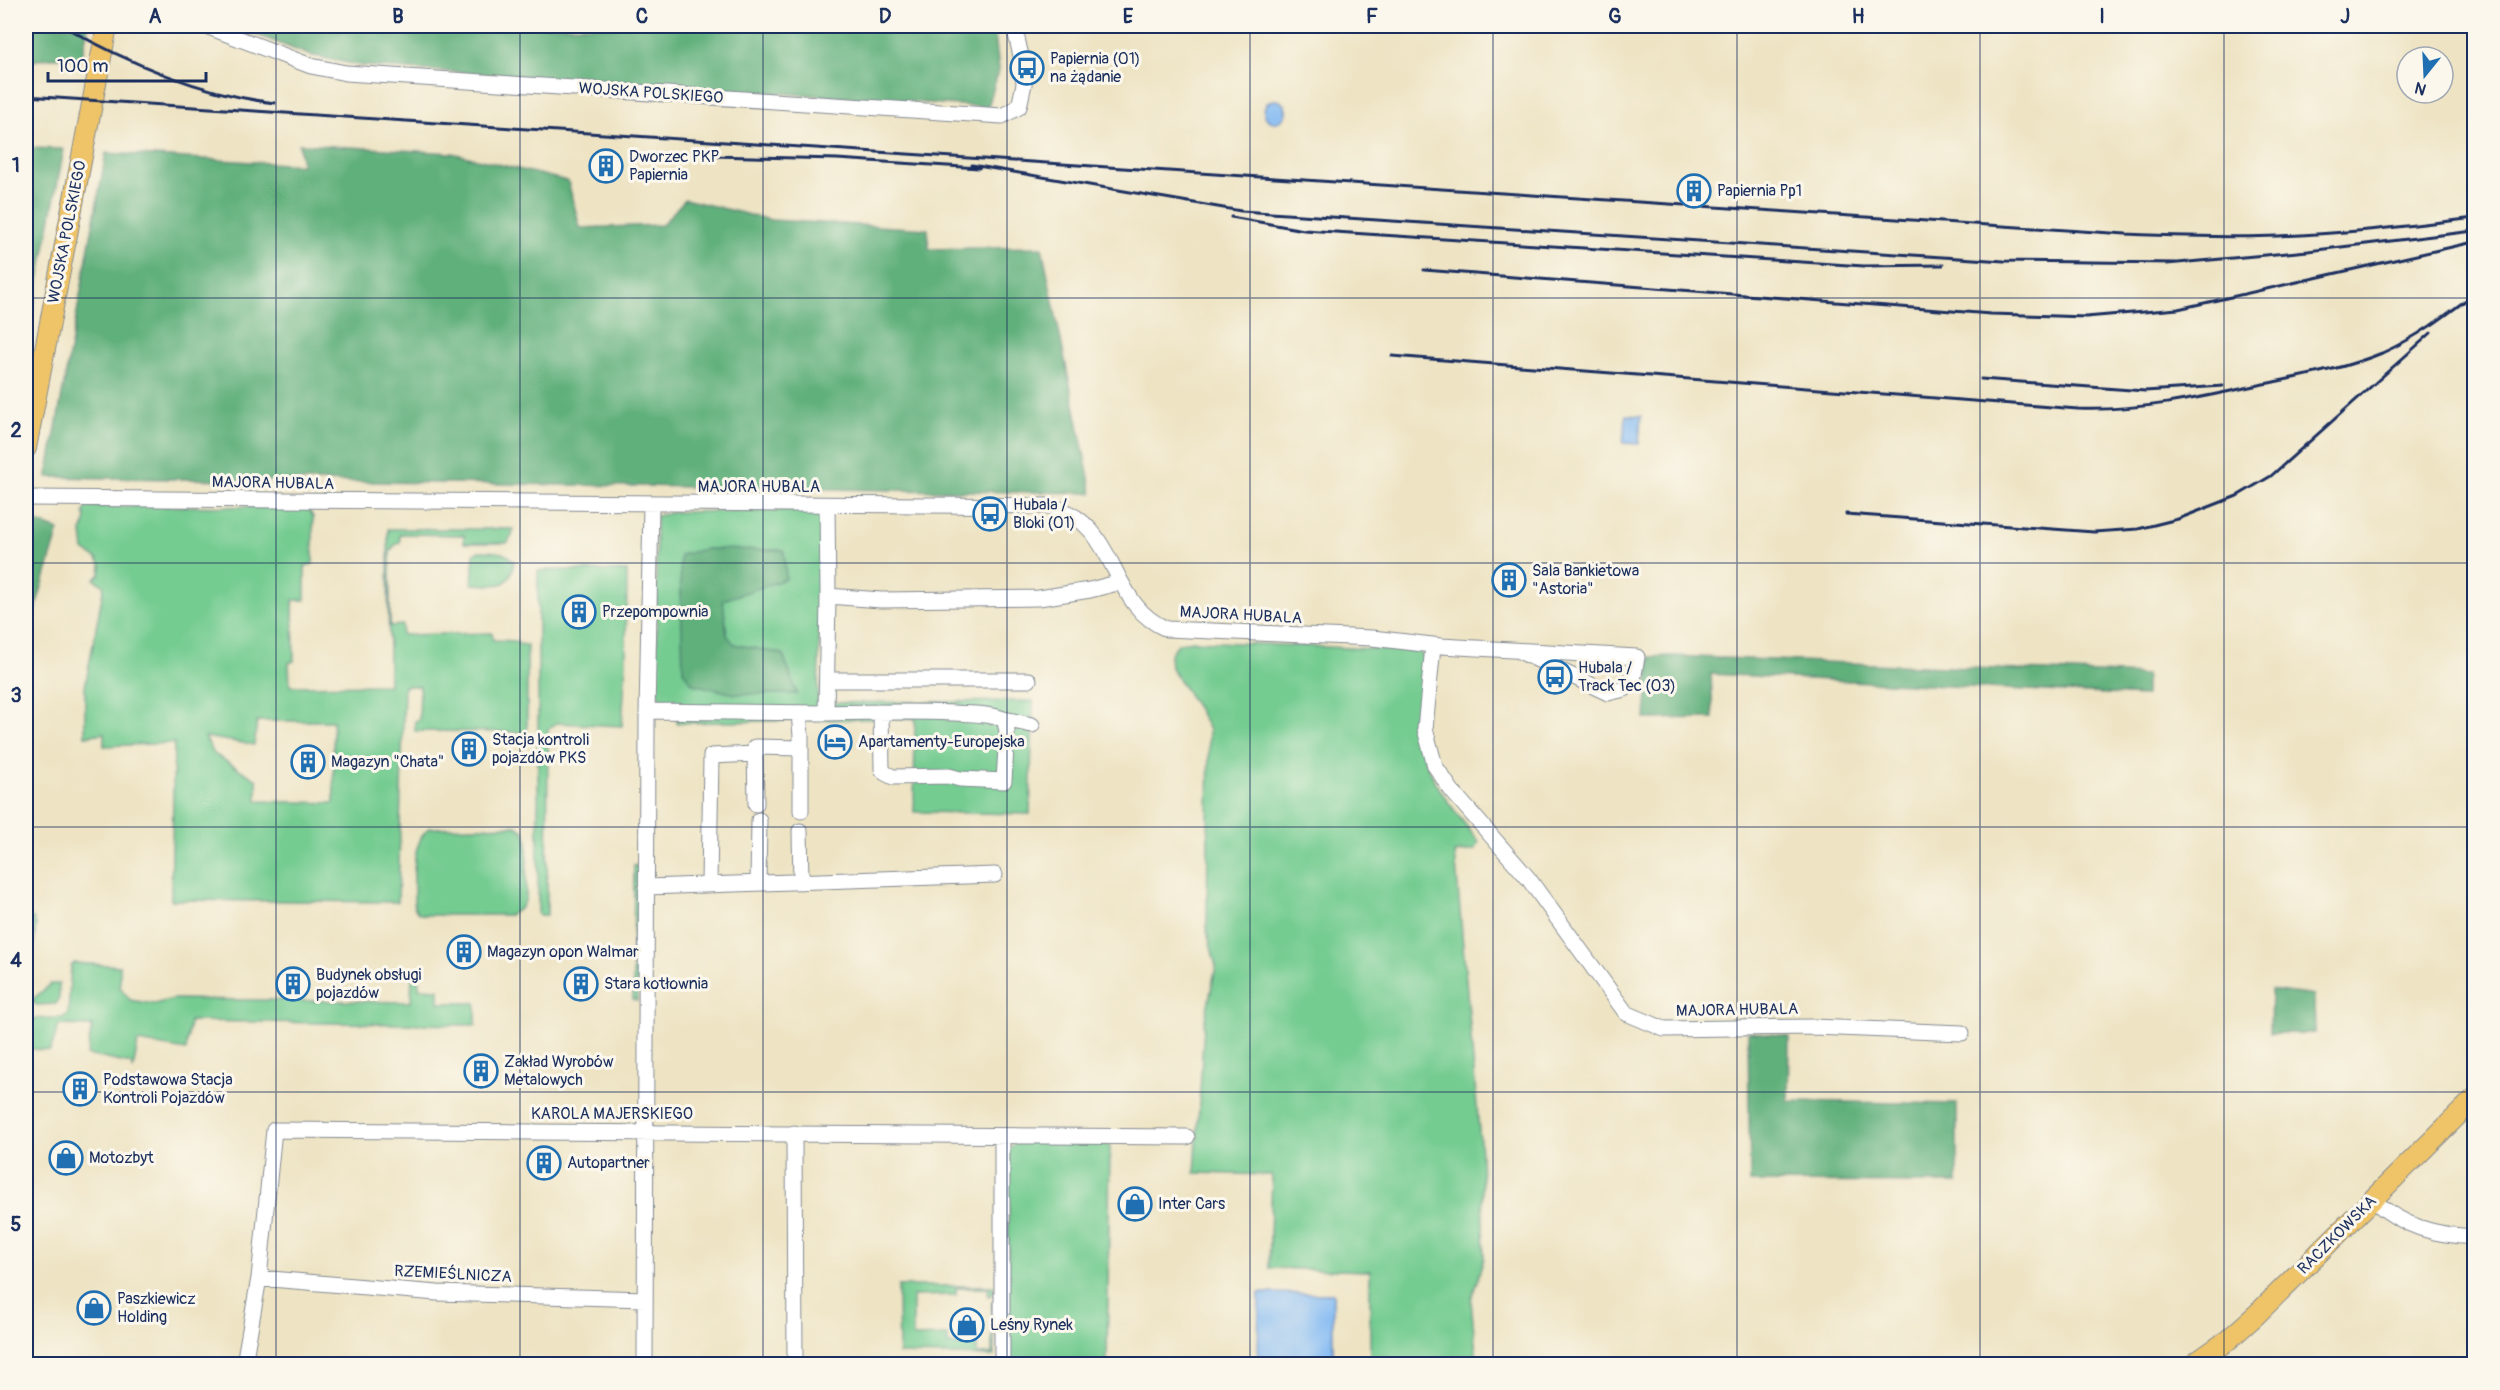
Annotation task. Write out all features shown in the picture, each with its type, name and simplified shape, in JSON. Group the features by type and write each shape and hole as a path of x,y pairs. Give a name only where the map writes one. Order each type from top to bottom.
{"main road":[{"name":"WOJSKA POLSKIEGO","path":"26,442 106,26"},
{"name":"RACZKOWSKA","path":"2194,1365 2228,1340 2256,1315 2475,1099"}],"street":[{"name":"WOJSKA POLSKIEGO","path":"206,26 311,66 346,73 1002,116 1019,107 1024,84 1014,26"},
{"name":"MAJORA HUBALA","path":"26,498 651,505 1035,506 1062,509 1075,515 1092,531 1143,615 1167,629 1372,638 1433,646 1637,657 1634,675 1625,689 1608,693 1519,651"},
{"path":"645,1365 646,711 651,505"},
{"path":"826,713 827,505"},
{"path":"828,596 881,600 1040,598 1090,590 1121,582"},
{"name":"MAJORA HUBALA","path":"1433,646 1425,729 1436,766 1452,791 1528,878 1626,1013 1665,1029 1814,1027 1962,1033"},
{"path":"827,680 1029,680"},
{"path":"646,711 991,714 1032,725"},
{"path":"799,712 801,811"},
{"path":"881,712 882,769 893,777 949,776 960,779 1004,781 1007,731 1004,719"},
{"path":"756,804 755,747 801,748"},
{"path":"709,885 711,756 755,754"},
{"path":"758,883 759,820"},
{"path":"800,831 801,882"},
{"path":"646,887 995,875"},
{"name":"KAROLA MAJERSKIEGO","path":"244,1365 259,1278 274,1130 1187,1137"},
{"path":"794,1133 795,1365"},
{"path":"1002,1136 1002,1365"},
{"path":"2373,1200 2392,1215 2428,1232 2475,1237"},
{"name":"RZEMIEŚLNICZA","path":"259,1278 437,1293 645,1299"}],"green space":[{"path":"26,26 88,26 82,57 49,58 26,62"},
{"path":"234,26 994,26 999,69 988,107 363,66 309,55"},
{"path":"299,144 452,153 568,181 580,228 662,225 685,199 771,220 928,229 929,249 1042,247 1092,493 47,477 106,153 302,165"},
{"path":"26,148 64,149 26,348"},
{"path":"88,506 301,507 309,510 313,517 313,564 305,566 305,600 293,600 294,661 289,663 290,686 389,685 388,529 513,529 512,536 507,543 464,543 464,535 400,534 400,542 390,552 390,626 402,625 402,635 492,633 493,640 517,641 517,644 527,645 527,732 415,731 415,721 419,720 420,686 404,686 398,902 171,900 174,743 104,746 104,733 85,736 85,687 104,586 94,579 100,574 101,566 97,559 84,550 82,532 86,518 84,512","holes":["257,721 333,721 334,803 257,801 257,780 214,754 205,737 254,745"]},
{"path":"811,510 822,520 818,703 1033,701 1030,814 914,812 915,718 677,723 677,705 666,705 657,693 656,516 674,512"},
{"path":"28,519 59,530 32,620 26,664 26,532"},
{"path":"705,549 784,550 786,579 723,600 727,635 734,644 783,654 797,694 735,694 693,684 683,671 680,555"},
{"path":"479,551 494,552 511,558 514,562 512,571 505,582 494,585 472,584 474,554"},
{"path":"538,571 627,571 626,662 622,726 557,723 548,729 547,915 538,915"},
{"path":"1193,641 1418,651 1424,657 1419,723 1421,747 1441,791 1479,842 1475,850 1455,853 1481,1153 1484,1258 1471,1300 1477,1364 1370,1364 1370,1271 1269,1268 1272,1175 1195,1173 1204,1024 1216,966 1207,932 1209,730 1171,668 1170,654 1179,643"},
{"path":"1650,657 2146,675 2146,696 1711,674 1713,718 1645,719"},
{"path":"516,826 524,831 527,838 526,899 521,908 510,915 424,915 418,913 414,907 414,864 418,844 429,828"},
{"path":"634,865 640,868 637,1001 633,1000"},
{"path":"26,914 34,919 36,924 33,951 26,957"},
{"path":"74,963 120,966 120,987 130,1000 154,1004 174,999 411,1002 412,974 418,975 419,988 439,989 439,1003 476,1003 476,1025 190,1021 186,1050 138,1042 133,1070 131,1064 87,1055 92,1026 59,1025 50,1051 26,1048 26,1019 62,1018 68,1014 71,966"},
{"path":"51,984 59,984 59,998 56,1004 37,1005 32,1002 33,999"},
{"path":"2271,990 2314,996 2315,1033 2270,1033"},
{"path":"1748,1032 1789,1036 1788,1101 1957,1104 1957,1183 1750,1182"},
{"path":"1018,1142 1109,1144 1107,1364 1007,1364 1009,1148"},
{"path":"898,1286 994,1286 994,1293 989,1296 988,1288 956,1288 956,1295 913,1296 913,1337 948,1336 948,1345 977,1345 977,1354 992,1354 992,1303 994,1303 994,1356 899,1354"}],"water":[{"path":"1275,100 1285,107 1286,111 1279,121 1275,122 1265,115 1264,111 1271,101"},
{"path":"1626,415 1641,416 1639,444 1623,443"},
{"path":"1259,1293 1333,1294 1333,1364 1258,1364"}],"railway":[{"path":"63,26 165,75 219,92 275,103"},
{"path":"26,96 2126,234 2259,237 2376,229 2474,218"},
{"path":"712,156 837,159 979,168"},
{"path":"972,165 1241,211 2004,261 2176,263"},
{"path":"1231,217 1304,230 1864,266 1943,265"},
{"path":"2167,264 2308,251 2474,231"},
{"path":"1424,270 1991,314 2086,317 2178,309 2474,242"},
{"path":"1392,356 2078,409 2123,408 2210,395 2351,364 2407,341 2474,294"},
{"path":"1846,514 2094,532 2138,529 2178,519 2237,496 2271,476 2431,333"},
{"path":"1981,379 2145,391 2223,386"}],"place":[{"name":"Papiernia (01) na żądanie","path":"1027,68"},
{"name":"Dworzec PKP Papiernia","path":"606,166"},
{"name":"Papiernia Pp1","path":"1694,191"},
{"name":"Hubala / Bloki (01)","path":"990,514"},
{"name":"Sala Bankietowa \"Astoria\"","path":"1509,580"},
{"name":"Przepompownia","path":"579,612"},
{"name":"Hubala / Track Tec (03)","path":"1555,677"},
{"name":"Apartamenty-Europejska","path":"835,742"},
{"name":"Stacja kontroli pojazdów PKS","path":"469,749"},
{"name":"Magazyn \"Chata\"","path":"308,762"},
{"name":"Magazyn opon Walmar","path":"464,952"},
{"name":"Budynek obsługi pojazdów","path":"293,984"},
{"name":"Stara kotłownia","path":"581,984"},
{"name":"Zakład Wyrobów Metalowych","path":"481,1071"},
{"name":"Podstawowa Stacja Kontroli Pojazdów","path":"80,1089"},
{"name":"Motozbyt","path":"66,1158"},
{"name":"Autopartner","path":"544,1163"},
{"name":"Inter Cars","path":"1135,1204"},
{"name":"Paszkiewicz Holding","path":"94,1308"},
{"name":"Leśny Rynek","path":"967,1325"}]}
